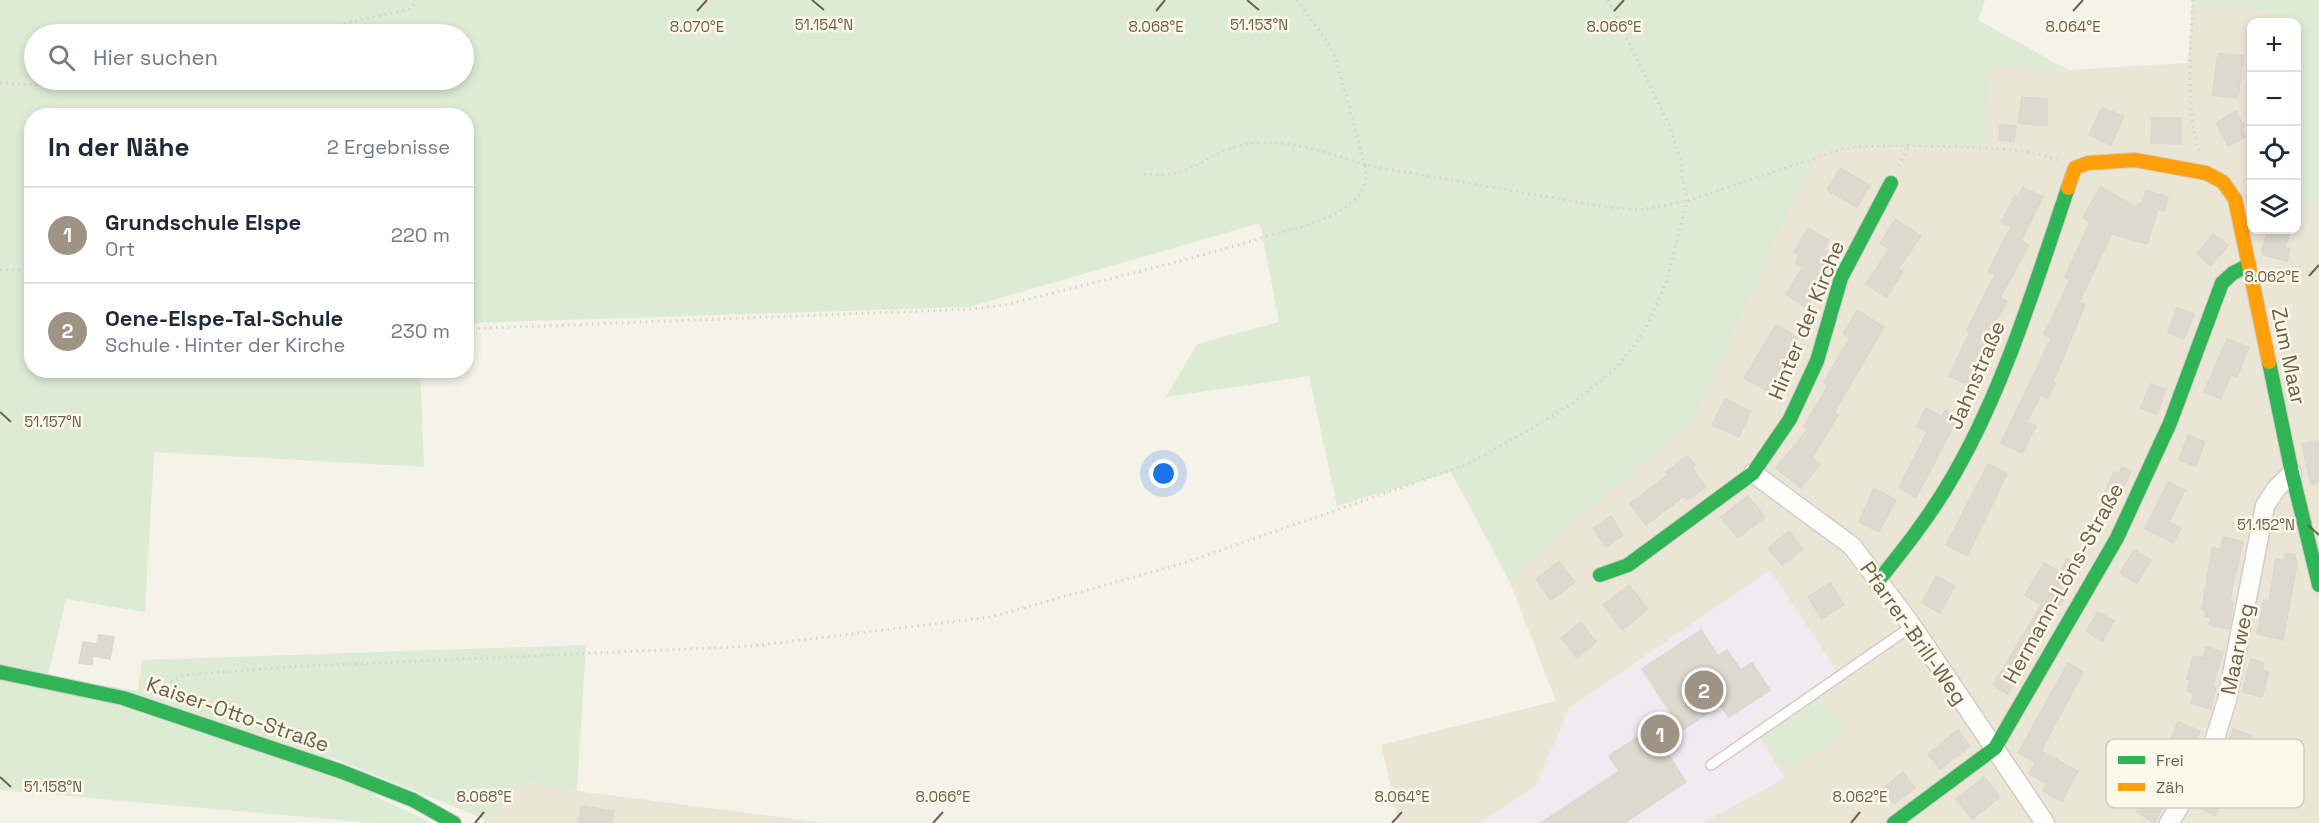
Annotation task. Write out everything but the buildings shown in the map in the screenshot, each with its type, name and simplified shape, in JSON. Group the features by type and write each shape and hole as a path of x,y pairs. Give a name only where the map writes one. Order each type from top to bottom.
{"street":[{"name":"Zum Maar","path":"2075,168 2088,163 2135,160 2206,172 2223,182 2235,199 2292,473 2319,585"},
{"name":"Jahnstraße","path":"1879,580 1916,534 1947,487 1978,428 2020,328 2075,168"},
{"name":"Hinter der Kirche","path":"1600,575 1628,565 1753,473 1790,419 1817,360 1842,278 1891,183"},
{"name":"Hermann-Löns-Straße","path":"1894,823 1995,748 2117,538 2170,423 2222,283 2233,273 2249,265"},
{"name":"Pfarrer-Brill-Weg","path":"1753,473 1852,546 1912,627 2045,823"},
{"name":"Maarweg","path":"2215,739 2227,700 2265,506 2276,489 2292,473"},
{"name":"Kaiser-Otto-Straße","path":"0,672 123,698 340,771 413,800 454,823"},
{"name":"Maarweg","path":"2169,823 2178,808"}],"lane":[{"path":"1711,765 1912,627"}],"path":[{"path":"342,24 410,9 416,0"},
{"path":"474,328 972,309 1005,305 1227,249 1316,221 1345,208 1355,199 1366,182 1365,165 1336,59 1326,40 1297,0"},
{"path":"152,708 159,688 185,675 286,667 752,646 991,617 1187,562 1466,465 1574,402 1614,370 1634,347 1647,326 1667,280 1687,201 1679,155 1669,125 1608,0"},
{"path":"2193,0 2191,108 2194,137 2206,172"},
{"path":"0,83 24,84"},
{"path":"1144,174 1166,176 1189,170 1236,147 1265,143 1293,145 1365,165 1606,207 1640,210 1687,201 1842,149 1868,145 1984,148 2042,154 2075,168"},
{"path":"0,270 24,269"}],"shaded area":[{"path":"2192,3 2270,11 2270,18 2247,18 2247,234 2301,234 2301,201 2319,203 2319,823 1399,823 1381,745 1556,701 1509,580 1695,417 1818,149 1984,148 1992,66 2068,70 2188,63"},
{"path":"1770,570 1838,673 1755,731 1785,778 1703,823 1479,823 1536,786 1569,708"},
{"path":"528,781 577,791 826,823 482,823"}],"green space":[{"path":"0,0 1985,0 1978,20 2068,70 1992,66 1984,148 1818,149 1695,417 1509,580 1451,472 1337,506 1309,376 1166,397 1197,344 1279,322 1260,223 969,307 474,323 474,108 24,108 24,378 420,378 424,467 154,452 145,612 66,599 48,676 138,691 142,660 586,645 577,791 528,781 487,820 328,756 379,798 432,823 373,823 0,790"},
{"path":"2193,0 2319,0 2319,203 2301,201 2301,18 2270,18 2269,11 2192,3"},
{"path":"1823,695 1846,731 1784,772 1761,738"}],"traffic: fast":[{"path":"1600,575 1628,565 1753,473 1790,419 1817,361 1841,278 1891,183"},
{"path":"1879,580 1938,500 1966,453 2015,342 2068,188"},
{"path":"1894,823 1995,748 2117,538 2170,423 2222,283 2233,273 2249,265"},
{"path":"2269,362 2292,473 2319,585"},
{"path":"0,672 123,698 340,771 413,800 454,823"}],"traffic: slow":[{"path":"2068,188 2075,168 2088,163 2135,160 2206,173 2223,182 2235,199 2269,362"}],"place":[{"name":"Oene-Elspe-Tal-Schule","path":"1704,690"},
{"name":"Grundschule Elspe","path":"1660,734"}]}
